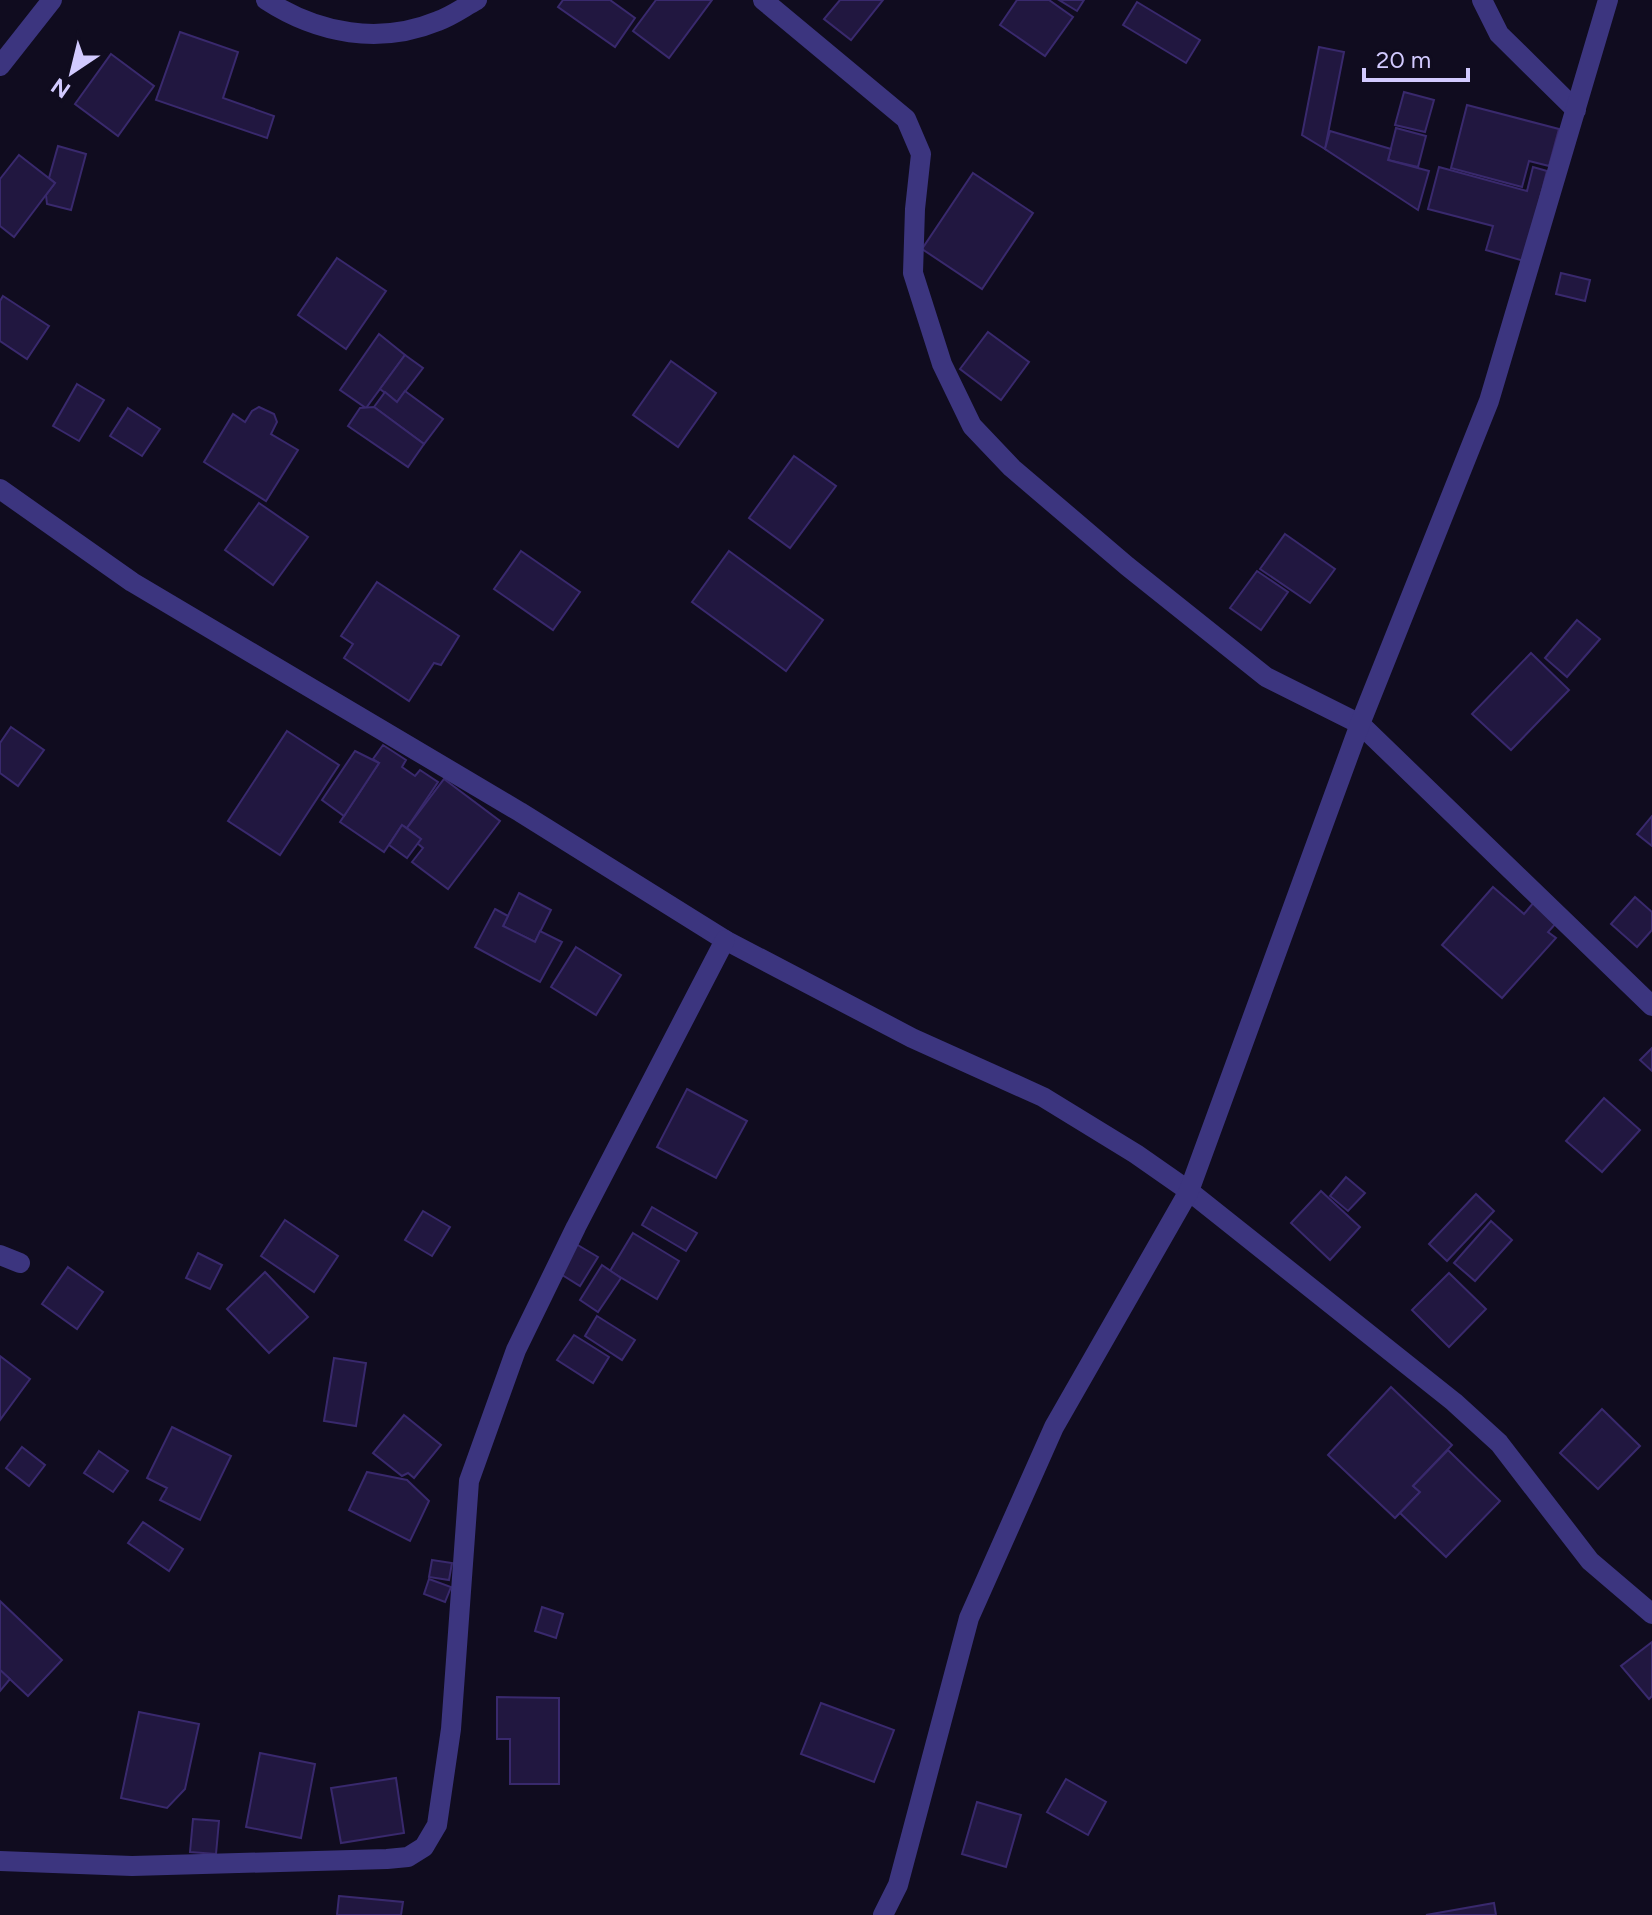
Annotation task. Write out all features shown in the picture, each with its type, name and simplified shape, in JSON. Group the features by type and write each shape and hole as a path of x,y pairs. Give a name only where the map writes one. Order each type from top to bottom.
{"street":[{"path":"0,66 52,0"},
{"path":"266,0 284,12 344,34 401,33 440,21 477,0"},
{"path":"763,0 906,119 921,154 913,273 942,364 972,426 1012,468 1127,566 1266,677 1360,724 1652,1006"},
{"path":"1482,0 1499,34 1576,110"},
{"path":"883,1915 898,1885 969,1618 1054,1427 1189,1191 1360,724 1489,401 1608,0"},
{"path":"0,489 132,582 520,812 725,940 912,1038 1043,1097 1136,1154 1189,1191 1454,1402 1499,1443 1590,1561 1652,1614"},
{"path":"0,1861 132,1866 387,1859 408,1857 424,1847 437,1825 451,1729 469,1481 516,1350 725,940"},
{"path":"0,1255 20,1263"}],"building":[{"path":"563,0 610,0 635,18 615,47 558,7"},
{"path":"656,0 712,0 669,58 633,31"},
{"path":"840,0 883,0 851,40 824,19"},
{"path":"1017,0 1049,0 1073,17 1045,56 1000,25"},
{"path":"1059,0 1084,0 1077,11"},
{"path":"1137,2 1200,40 1186,63 1123,25"},
{"path":"180,32 238,52 223,98 274,116 267,138 156,100"},
{"path":"1319,47 1344,52 1325,149 1302,135"},
{"path":"111,54 154,86 118,136 75,104"},
{"path":"1404,92 1434,100 1425,132 1395,125"},
{"path":"1467,105 1559,129 1549,166 1529,161 1522,187 1451,168"},
{"path":"1396,128 1426,136 1418,167 1388,160"},
{"path":"1330,131 1391,149 1388,160 1429,171 1418,210 1325,149"},
{"path":"58,146 86,154 71,210 47,204 46,195 55,183 49,178"},
{"path":"19,155 55,183 14,237 0,226 0,179"},
{"path":"1439,167 1527,191 1533,167 1547,171 1524,261 1486,250 1493,226 1428,209"},
{"path":"973,173 1033,213 982,289 922,249"},
{"path":"337,258 386,291 346,349 298,315"},
{"path":"1561,273 1590,280 1585,301 1556,294"},
{"path":"3,296 49,326 27,359 0,341 0,301"},
{"path":"988,332 1029,362 1001,400 960,369"},
{"path":"379,334 405,355 366,408 340,390"},
{"path":"405,355 423,368 397,402 380,389"},
{"path":"671,361 716,393 678,447 633,415"},
{"path":"77,384 104,400 79,441 53,426"},
{"path":"405,391 443,419 424,444 374,407 385,392 397,402"},
{"path":"259,407 274,414 277,422 271,434 298,450 266,501 204,462 233,414 245,422"},
{"path":"374,407 424,444 408,467 348,426 360,408"},
{"path":"128,408 160,429 142,456 110,436"},
{"path":"794,456 836,486 790,548 749,518"},
{"path":"259,503 308,537 273,585 225,550"},
{"path":"1285,534 1335,569 1310,603 1260,569"},
{"path":"521,551 580,592 553,630 494,589"},
{"path":"729,551 823,620 786,671 692,602"},
{"path":"1257,571 1288,592 1261,630 1230,608"},
{"path":"377,582 459,636 441,665 434,663 409,701 344,658 353,644 341,636"},
{"path":"1577,620 1600,639 1567,677 1545,658"},
{"path":"1531,653 1569,690 1511,750 1472,714"},
{"path":"11,727 44,750 18,786 0,773 0,743"},
{"path":"287,731 339,765 280,855 228,821"},
{"path":"383,745 406,760 402,767 415,776 420,770 438,782 407,828 402,825 384,852 340,822 379,763 373,759"},
{"path":"355,751 379,763 344,816 322,800"},
{"path":"444,779 500,821 448,889 412,862 423,848 417,843 421,839 407,828"},
{"path":"1652,816 1652,846 1637,834"},
{"path":"402,825 421,839 407,858 389,845"},
{"path":"1493,887 1524,914 1534,902 1557,922 1548,932 1556,938 1502,998 1442,945"},
{"path":"519,893 551,910 535,942 503,926"},
{"path":"1635,897 1652,912 1652,930 1637,947 1611,924"},
{"path":"495,909 508,916 503,926 535,942 540,931 562,942 540,982 475,947"},
{"path":"576,947 621,975 596,1015 551,987"},
{"path":"1652,1048 1652,1071 1640,1060"},
{"path":"687,1089 747,1121 716,1178 657,1147"},
{"path":"1604,1098 1640,1130 1602,1172 1566,1141"},
{"path":"1346,1177 1365,1193 1348,1211 1330,1196"},
{"path":"1321,1191 1360,1227 1330,1260 1291,1223"},
{"path":"1476,1194 1494,1211 1447,1261 1429,1244"},
{"path":"652,1207 697,1233 686,1251 642,1225"},
{"path":"423,1211 450,1227 432,1256 405,1240"},
{"path":"285,1220 338,1256 314,1292 261,1256"},
{"path":"1491,1221 1512,1240 1475,1281 1454,1263"},
{"path":"633,1233 679,1261 657,1299 610,1271"},
{"path":"576,1244 598,1257 580,1286 559,1273"},
{"path":"198,1253 222,1265 210,1289 186,1278"},
{"path":"602,1265 621,1278 598,1312 580,1300"},
{"path":"68,1267 103,1292 77,1329 42,1304"},
{"path":"265,1272 308,1317 269,1353 227,1309"},
{"path":"1449,1273 1486,1309 1449,1347 1412,1310"},
{"path":"597,1316 635,1340 622,1360 585,1336"},
{"path":"574,1335 609,1357 593,1383 557,1360"},
{"path":"0,1356 30,1379 0,1420"},
{"path":"334,1358 366,1363 356,1426 324,1421"},
{"path":"1391,1387 1452,1445 1413,1486 1420,1492 1395,1518 1328,1455"},
{"path":"1602,1409 1640,1446 1598,1489 1560,1453"},
{"path":"404,1415 441,1445 414,1478 408,1473 402,1476 373,1453"},
{"path":"172,1427 231,1456 200,1520 160,1500 167,1488 147,1478"},
{"path":"22,1447 45,1465 29,1486 6,1468"},
{"path":"1448,1450 1500,1501 1446,1557 1400,1513 1420,1492 1413,1486"},
{"path":"99,1451 128,1471 113,1492 84,1473"},
{"path":"367,1472 407,1480 429,1501 410,1541 349,1510"},
{"path":"143,1522 183,1549 169,1571 128,1543"},
{"path":"432,1560 452,1563 449,1580 429,1577"},
{"path":"429,1579 451,1587 445,1602 424,1594"},
{"path":"0,1601 62,1660 28,1696 0,1670"},
{"path":"542,1607 563,1614 556,1638 535,1631"},
{"path":"1652,1642 1652,1696 1649,1699 1621,1666"},
{"path":"0,1670 10,1679 0,1691"},
{"path":"497,1697 559,1698 559,1784 510,1784 510,1739 497,1739"},
{"path":"821,1703 894,1730 874,1782 801,1754"},
{"path":"139,1712 199,1724 185,1789 167,1808 121,1798"},
{"path":"260,1753 315,1764 301,1838 246,1827"},
{"path":"396,1778 404,1833 341,1843 331,1788"},
{"path":"1066,1779 1106,1802 1088,1835 1047,1812"},
{"path":"977,1802 1021,1815 1006,1867 962,1854"},
{"path":"193,1819 219,1821 216,1854 190,1852"},
{"path":"339,1896 403,1902 401,1915 337,1915"},
{"path":"1494,1903 1496,1915 1426,1915"}]}
